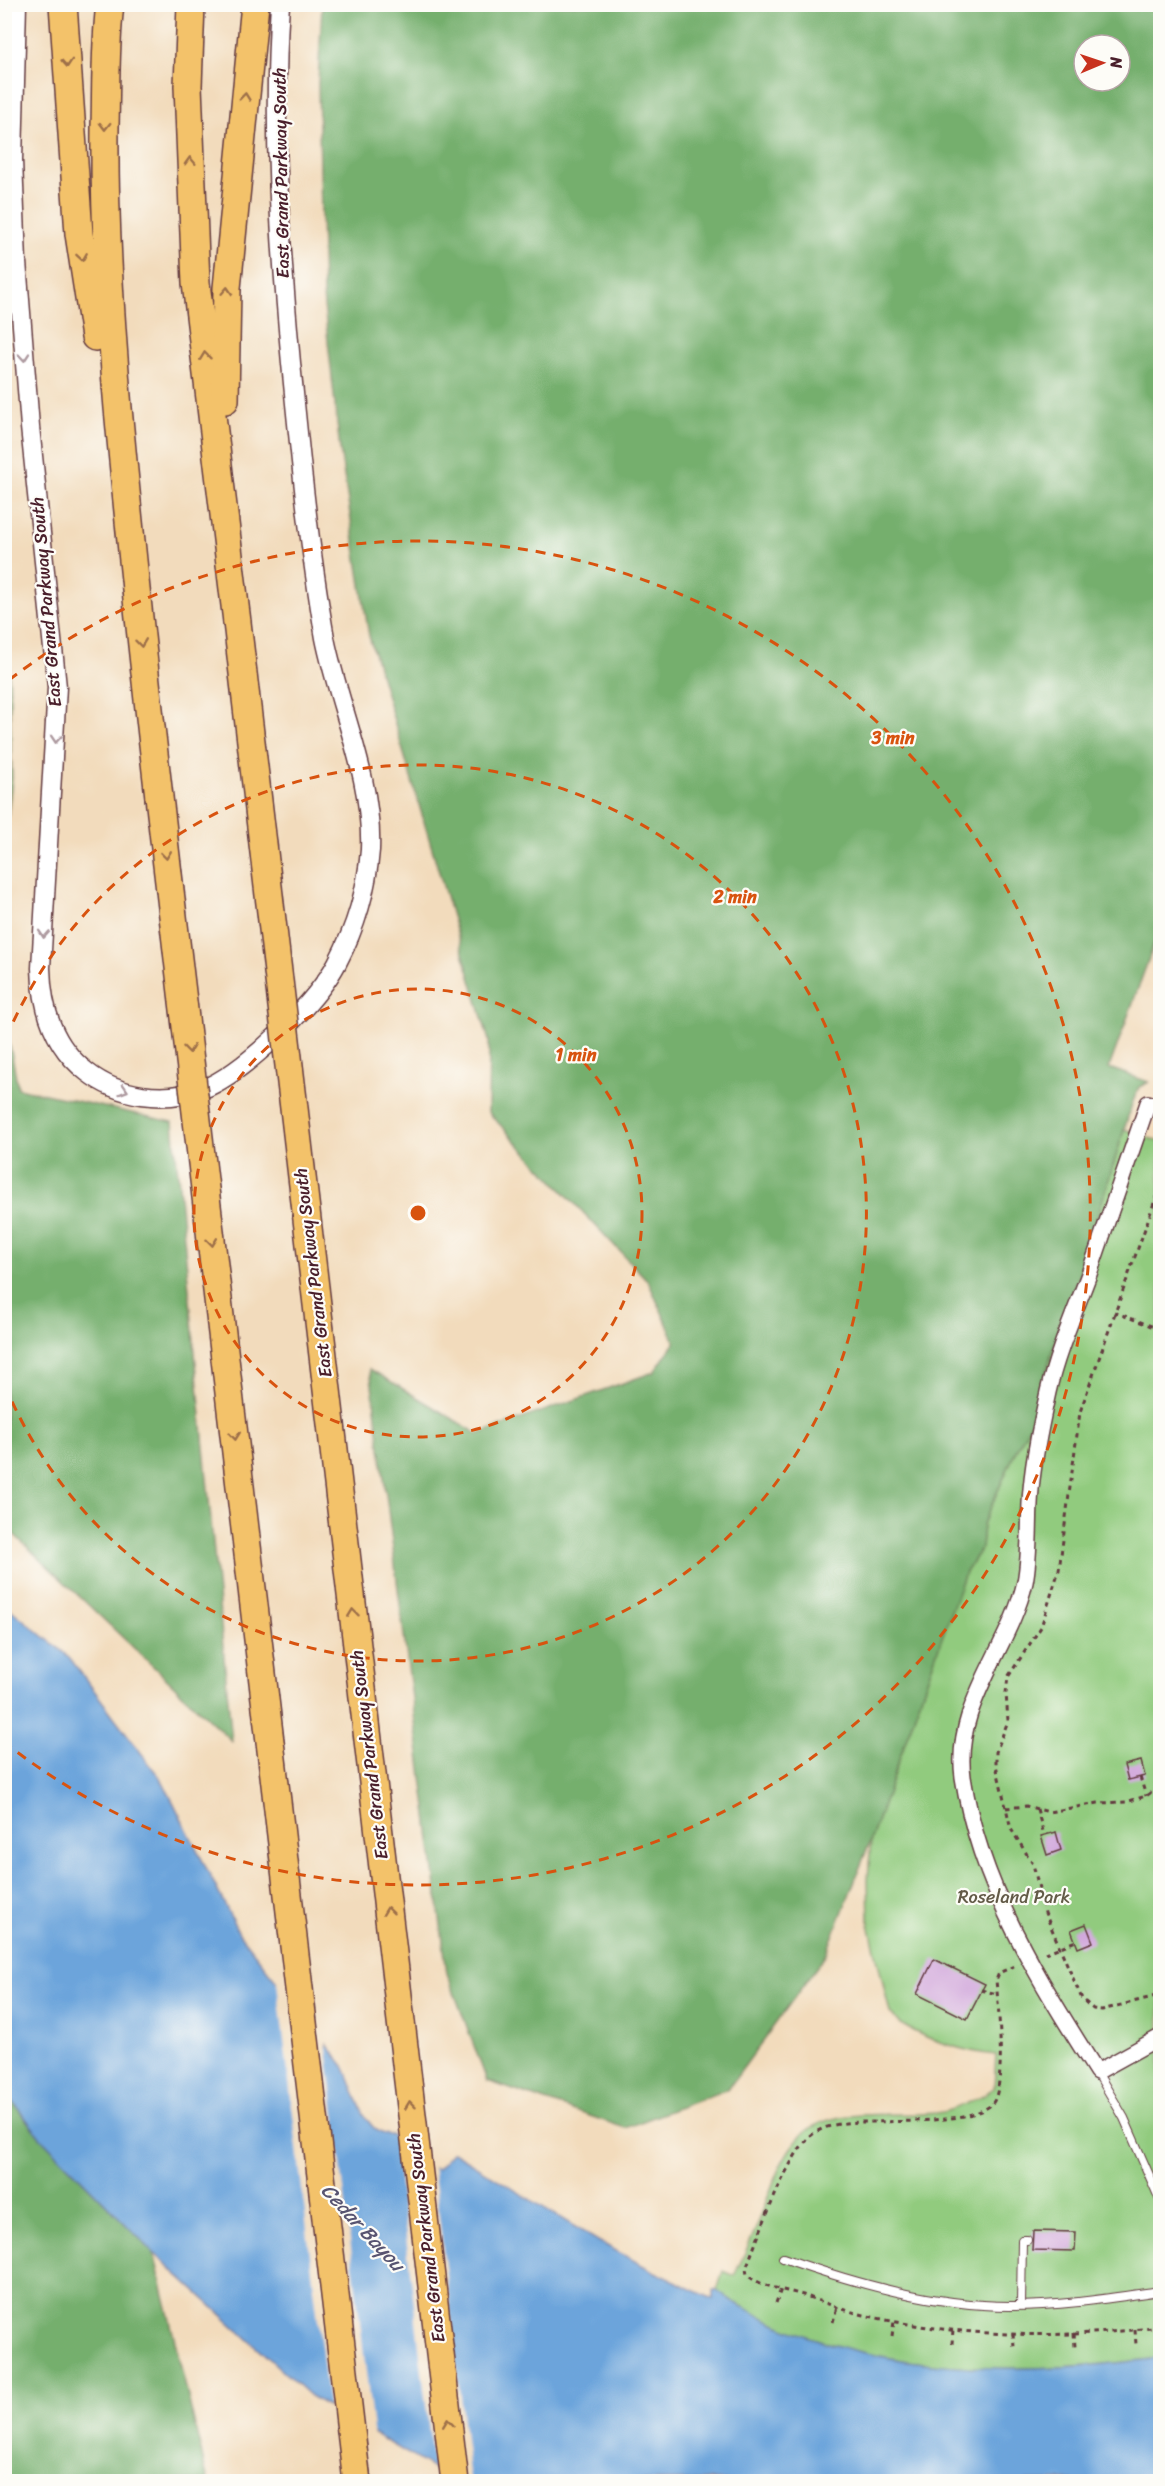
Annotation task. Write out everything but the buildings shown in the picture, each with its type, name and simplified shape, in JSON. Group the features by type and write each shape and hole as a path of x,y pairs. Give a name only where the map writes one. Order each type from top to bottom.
{"highway":[{"path":"63,4 79,234 135,585"},
{"path":"110,4 106,37 105,238 135,585 357,2481"},
{"name":"East Grand Parkway South","path":"191,4 188,86 196,283 454,2481"},
{"path":"237,622 226,456 225,346 227,288 255,4"}],"street":[{"name":"East Grand Parkway South","path":"17,4 13,160 16,262 30,427 57,687 41,968 42,995 49,1022 62,1047 76,1064 95,1078 124,1092 151,1097 179,1095 204,1088 261,1048 312,1000 337,964 354,926 364,888 370,850 363,782 332,675 321,617 294,401 282,267 277,141 280,4"},
{"path":"1154,1105 1049,1387 1037,1443 1031,1491 1025,1582 970,1713 962,1752 969,1804 983,1855 1030,1959 1097,2072 1161,2037"}],"lane":[{"path":"1097,2072 1124,2118 1161,2200"},
{"path":"1021,2305 1022,2240 1027,2240"},
{"path":"783,2258 831,2275 951,2300 1021,2305 1068,2303 1161,2291"}],"path":[{"path":"1161,1186 1080,1412 1062,1555 1041,1628 1013,1669 1006,1685 1008,1720 996,1752 1006,1808 1017,1841 1033,1864 1042,1905 1082,1999 1093,2009 1112,2008 1161,1995"},
{"path":"1114,1312 1154,1327"},
{"path":"1140,1777 1146,1796"},
{"path":"1006,1808 1018,1806 1057,1811 1098,1803 1125,1802 1146,1796 1160,1786"},
{"path":"1037,1809 1044,1835"},
{"path":"1076,1941 999,1973 996,1980 1001,2014 998,2086 996,2098 991,2105 980,2110 934,2120 830,2126 813,2134 795,2154 746,2268 751,2278 781,2289 837,2307 894,2321 953,2329 1013,2333 1074,2333 1161,2327"},
{"path":"981,1990 997,1994"},
{"path":"776,2302 781,2289"},
{"path":"833,2322 837,2307"},
{"path":"892,2336 894,2321"},
{"path":"951,2344 953,2329"},
{"path":"1135,2330 1136,2345"},
{"path":"1013,2333 1014,2347"},
{"path":"1074,2333 1075,2347"}],"green space":[{"path":"322,5 1160,5 1160,928 1109,1068 1149,1082 1139,1087 1132,1104 1082,1267 1051,1355 1033,1420 1017,1448 983,1524 981,1548 965,1572 871,1839 826,1954 728,2089 625,2128 487,2081 447,1973 370,1369 478,1434 654,1372 675,1342 648,1281 488,1112 489,1041 369,636 340,450 323,296 318,84"},
{"path":"5,521 12,778 4,839"},
{"path":"4,1014 18,1088 173,1122 232,1741 5,1526"},
{"name":"Roseland Park","path":"1124,1129 1160,1142 1160,2358 1046,2368 989,2368 931,2364 875,2355 820,2340 767,2319 717,2291 723,2271 734,2276 756,2229 781,2165 797,2140 810,2129 825,2121 843,2117 944,2112 966,2104 994,2088 996,2055 933,2040 899,2023 890,2013 869,1924 868,1879 871,1839 965,1572 981,1548 983,1524 1017,1448 1033,1420 1051,1355 1082,1267"},
{"path":"4,2091 39,2136 154,2253 208,2481 5,2481"}],"water":[{"name":"Cedar Bayou","path":"4,1604 69,1657 163,1782 240,1935 344,2066 367,2119 374,2128 392,2135 411,2157 437,2169 453,2152 598,2241 653,2271 713,2299 713,2290 717,2291 767,2319 820,2340 875,2355 931,2364 989,2368 1046,2368 1160,2358 1160,2481 454,2481 310,2396 154,2253 39,2136 5,2091"}],"pier":[{"path":"276,1974 326,2041 374,2438 329,2411"},
{"path":"394,2134 401,2146 433,2165 470,2481 448,2482 434,2473"}]}
